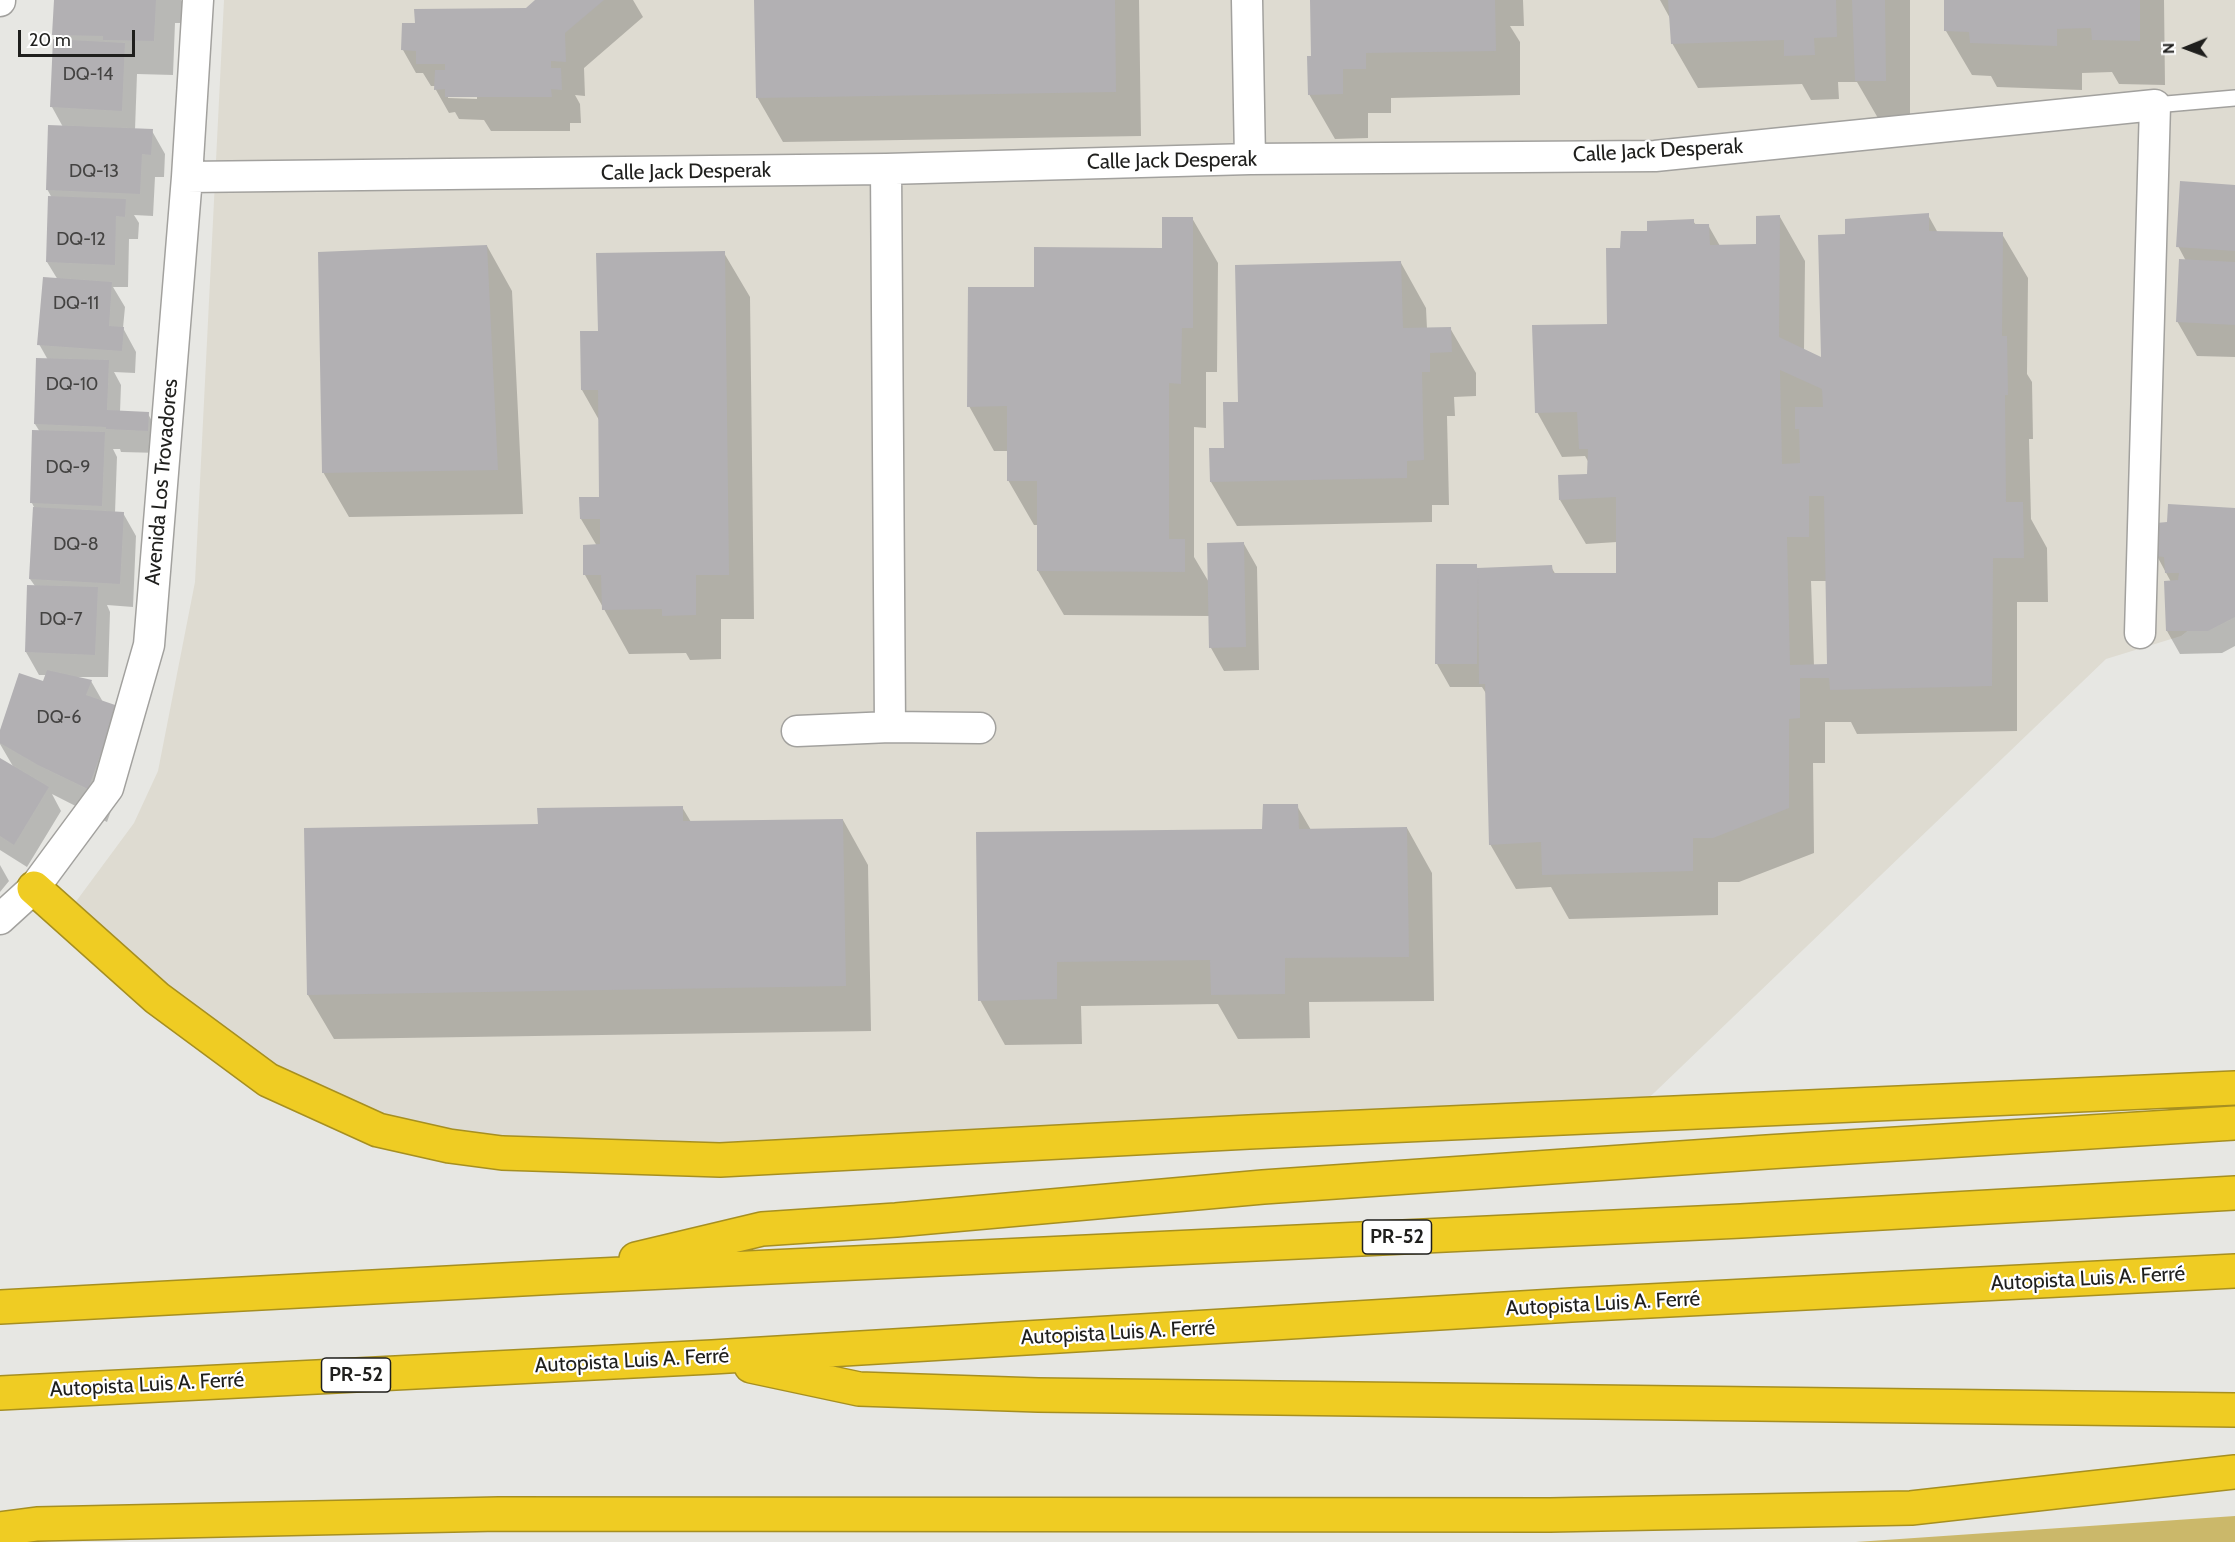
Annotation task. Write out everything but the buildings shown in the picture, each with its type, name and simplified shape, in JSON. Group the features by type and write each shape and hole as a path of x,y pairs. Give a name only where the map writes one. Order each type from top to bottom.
{"highway":[{"path":"34,888 157,998 268,1080 378,1130 449,1146 502,1153 720,1160 1273,1131 2235,1088"},
{"path":"559,1277 762,1229 896,1220 1263,1187 1767,1152 2235,1124"},
{"name":"PR-52","path":"0,1307 559,1277 1741,1221 2235,1193"},
{"name":"Autopista Luis A. Ferré","path":"0,1393 712,1357 1571,1305 2235,1271"},
{"path":"712,1357 859,1389 1038,1395 2235,1410"},
{"path":"0,1529 37,1524 499,1514 1550,1515 1911,1508 2235,1472"}],"street":[{"name":"Avenida Los Trovadores","path":"0,919 34,888 108,788 149,645 187,177 198,0"},
{"path":"1247,0 1250,159"},
{"name":"Calle Jack Desperak","path":"187,177 886,169 1250,159 1655,156 2155,105"},
{"path":"2140,633 2155,105"},
{"path":"886,169 890,727"},
{"path":"797,731 890,727 980,728"}],"lane":[{"path":"2155,105 2235,98"}],"shaded area":[{"path":"224,0 2235,0 2235,594 2181,636 2106,659 1630,1116 768,1174 412,1147 192,1019 69,911 134,823 158,771 195,582"},
{"path":"2235,1516 2235,1542 1856,1542"}]}
